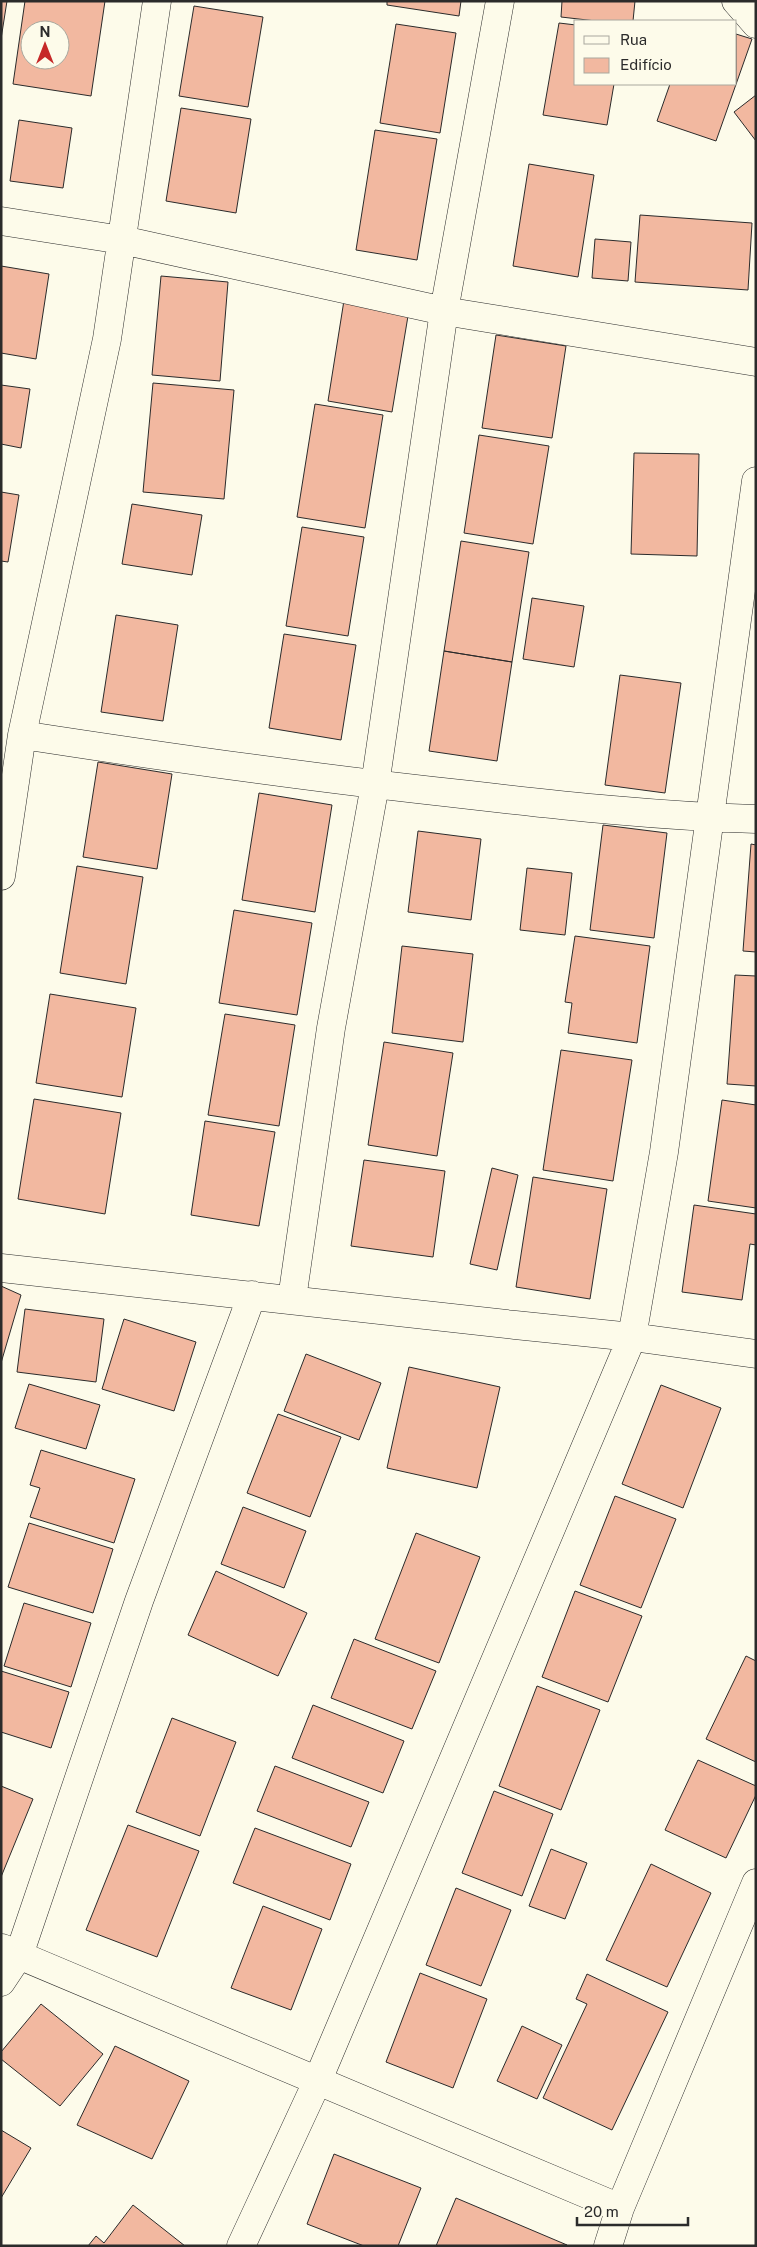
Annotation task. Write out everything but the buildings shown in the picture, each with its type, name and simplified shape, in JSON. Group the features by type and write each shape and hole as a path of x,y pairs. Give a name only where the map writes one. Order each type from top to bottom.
{"street":[{"path":"1,876 22,735 107,339 157,1"},
{"path":"292,1300 331,1028 375,785 444,311 500,1"},
{"path":"736,1 756,24"},
{"path":"1,221 122,240 444,311 756,362"},
{"path":"241,2246 317,2082 632,1337 664,1152 756,481"},
{"path":"22,735 206,763 375,785 537,803 709,818 756,819"},
{"path":"1,1268 252,1294 515,1326 632,1337 756,1354"},
{"path":"1,1982 10,1951 252,1294"},
{"path":"608,2246 620,2208 756,1883"},
{"path":"10,1951 317,2082 620,2208"}]}
